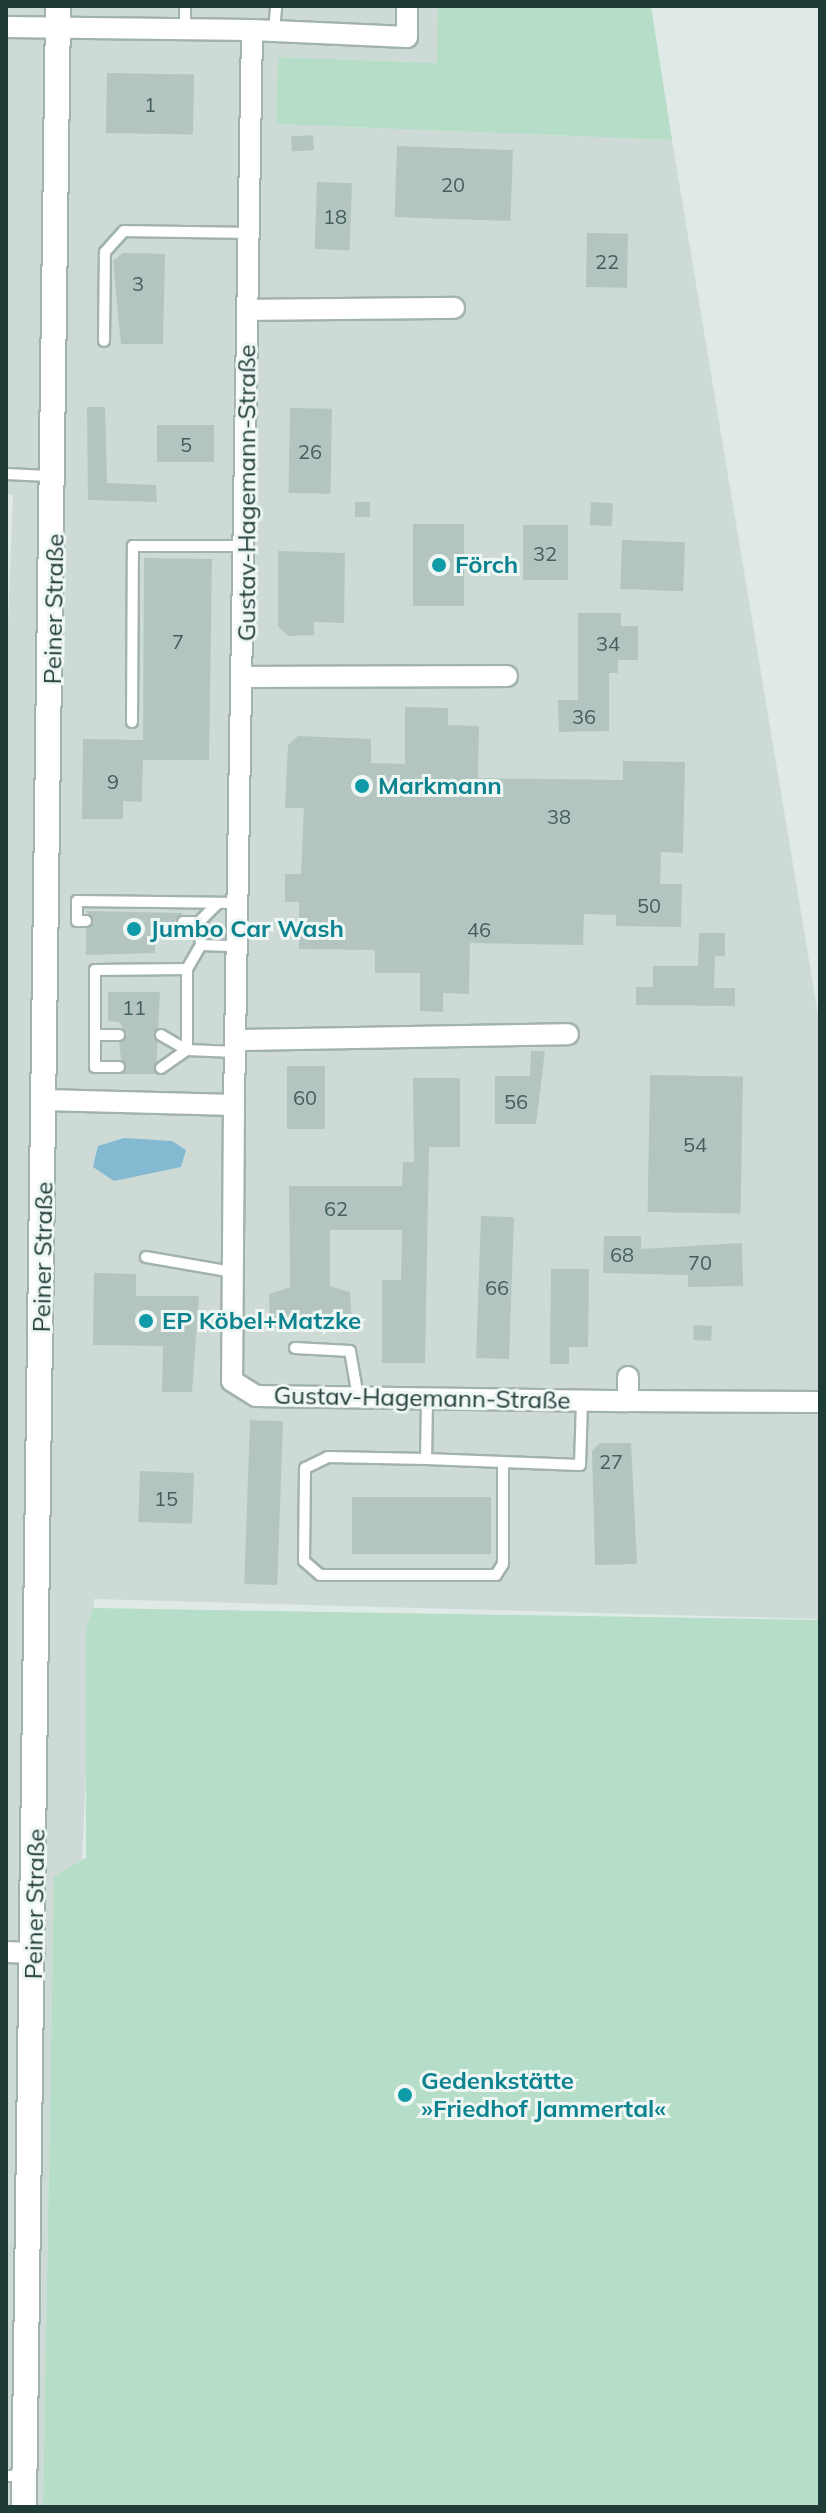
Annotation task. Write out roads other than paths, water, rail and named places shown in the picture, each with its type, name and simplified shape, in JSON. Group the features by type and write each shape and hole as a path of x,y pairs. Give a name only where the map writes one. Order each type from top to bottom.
{"main road":[{"name":"Peiner Straße","path":"24,2507 15,2476 34,1953 56,476 58,17"}],"street":[{"path":"6,27 58,17 185,30 407,37 407,6"},
{"name":"Gustav-Hagemann-Straße","path":"252,30 246,677 234,1105 232,1381 256,1396 820,1402"},
{"name":"Gustav-Hagemann-Straße","path":"248,310 454,308"},
{"name":"Gustav-Hagemann-Straße","path":"246,677 507,676"},
{"path":"238,1046 568,1034"},
{"path":"45,1100 234,1105"},
{"path":"628,1377 628,1401"},
{"path":"6,1952 34,1953"}],"lane":[{"path":"185,6 185,30"},
{"path":"274,31 276,6"},
{"path":"104,341 105,252 124,231 249,233"},
{"path":"6,474 56,476"},
{"path":"132,722 133,546 246,546"},
{"path":"86,921 77,921 77,901 241,903"},
{"path":"183,922 199,922 218,903"},
{"path":"187,1050 187,969 201,945 199,922"},
{"path":"201,945 240,946"},
{"path":"119,1067 95,1067 95,970 187,969"},
{"path":"95,1035 119,1035"},
{"path":"161,1035 187,1050"},
{"path":"161,1068 187,1050 238,1046"},
{"path":"146,1257 233,1272"},
{"path":"295,1348 350,1351 358,1397"},
{"path":"426,1459 427,1398"},
{"path":"503,1462 503,1564 496,1575 320,1575 304,1561 305,1468 328,1457 426,1459 503,1462 580,1465 582,1400"}],"water":[{"path":"124,1138 172,1141 186,1150 181,1167 114,1181 93,1167 98,1146"}],"place":[{"name":"Förch","path":"439,565"},
{"name":"Markmann","path":"362,786"},
{"name":"Jumbo Car Wash","path":"134,929"},
{"name":"EP Köbel+Matzke","path":"146,1321"},
{"name":"Gedenkstätte »Friedhof Jammertal«","path":"405,2095"}]}
